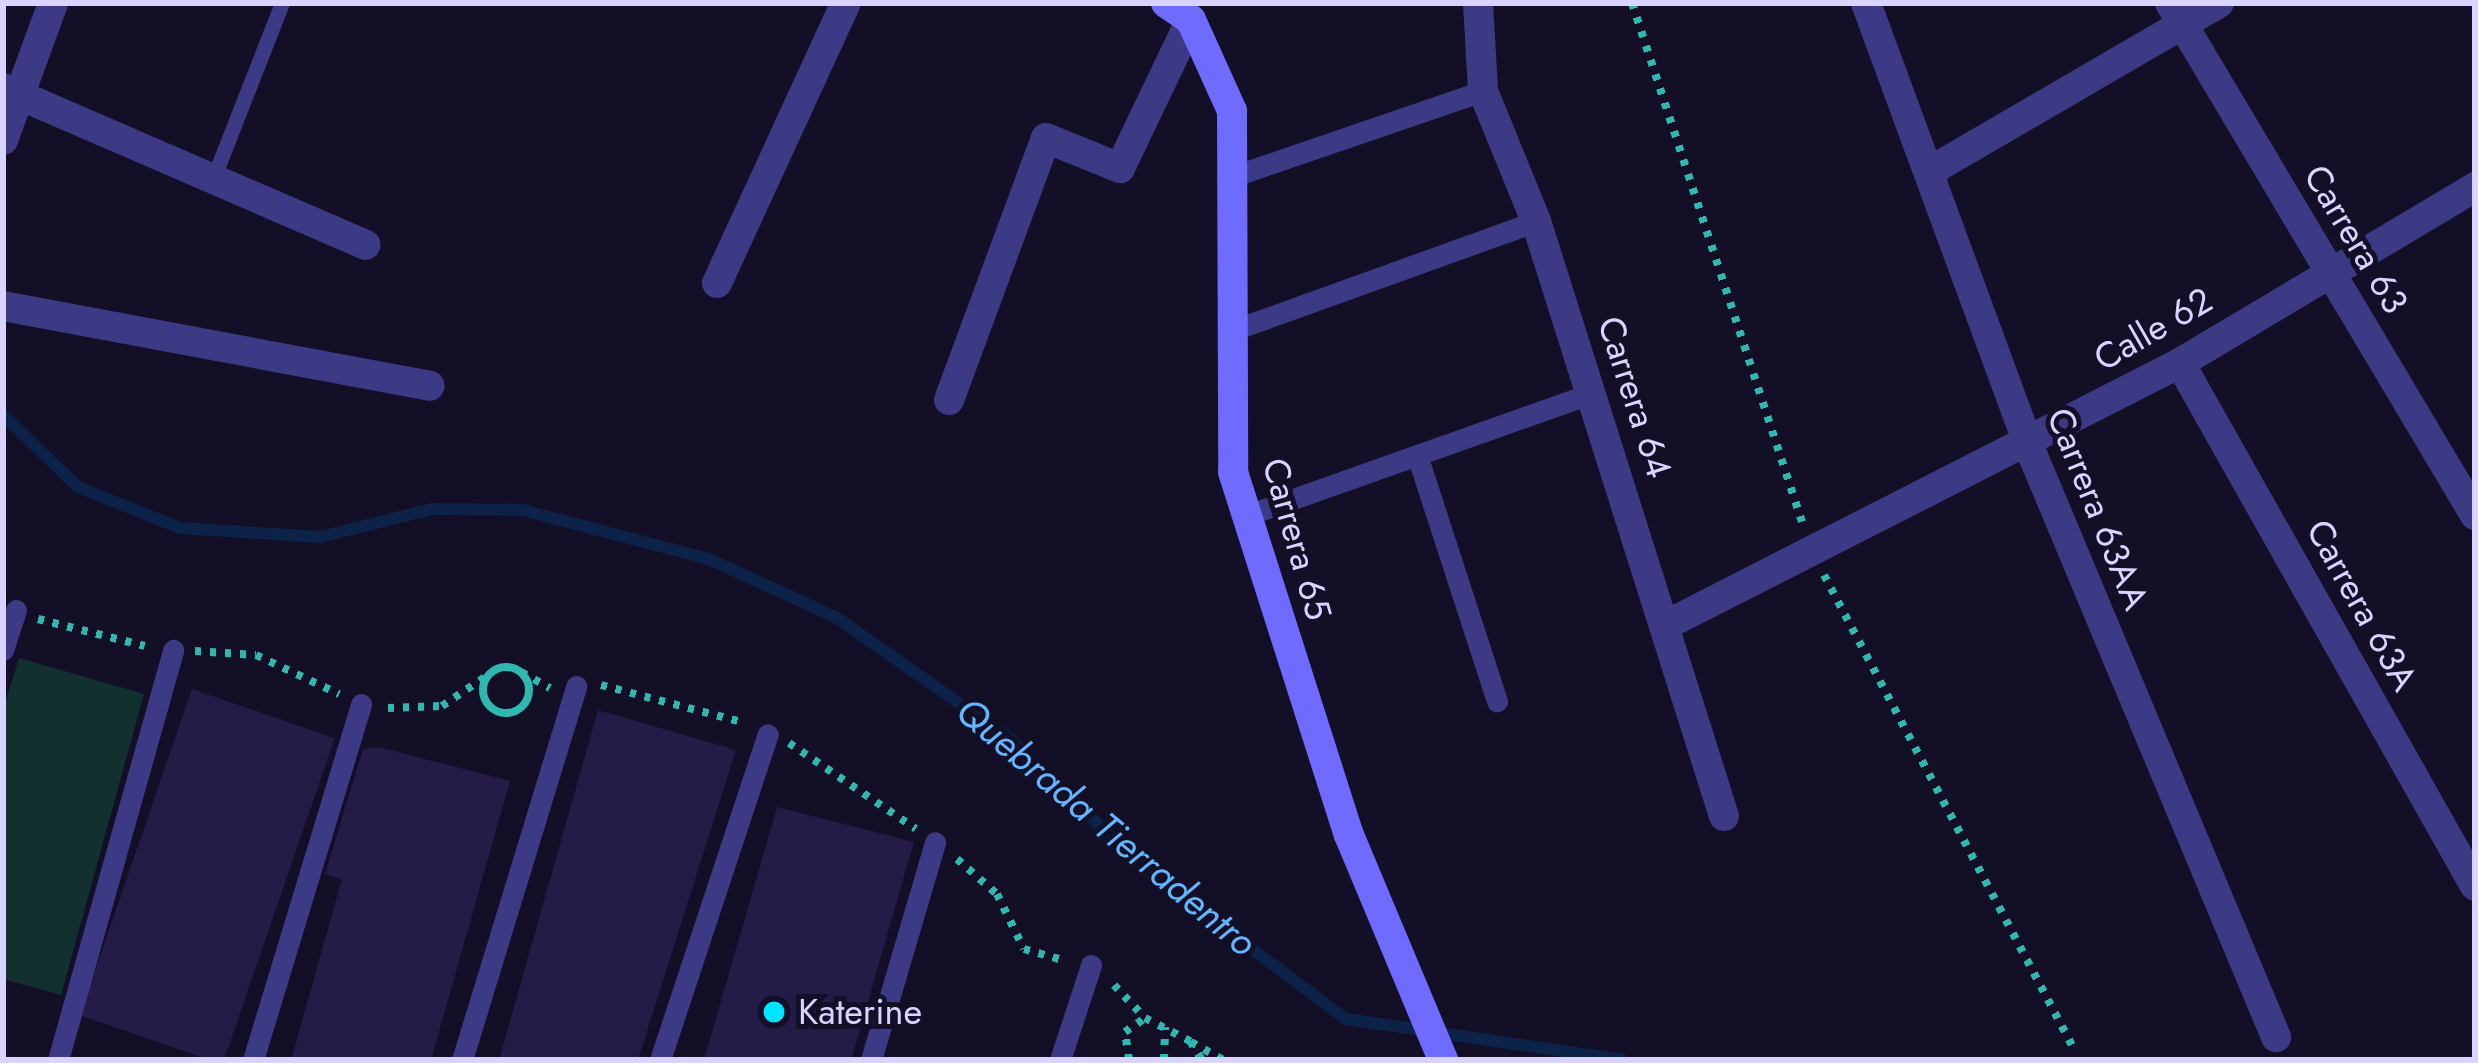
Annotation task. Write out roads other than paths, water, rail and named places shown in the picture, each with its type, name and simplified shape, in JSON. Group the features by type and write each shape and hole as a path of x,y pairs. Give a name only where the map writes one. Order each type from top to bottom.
{"main road":[{"name":"Carrera 65","path":"1178,11 1232,111 1237,176 1225,392 1245,516 1349,835 1444,1060"}],"street":[{"path":"3,140 12,92 52,3"},
{"path":"717,283 846,3"},
{"name":"Carrera 64","path":"1478,3 1483,91 1536,220 1670,622 1724,816"},
{"name":"Carrera 63AA","path":"1866,3 1932,170 2028,444 2276,1037"},
{"path":"1932,170 2176,14 2219,3"},
{"name":"Carrera 65","path":"949,400 1046,138 1120,168 1178,11"},
{"name":"Carrera 63","path":"2176,14 2475,515"},
{"path":"1237,176 1483,91"},
{"path":"12,92 365,244"},
{"name":"Calle 62","path":"1670,622 2180,363 2328,268 2475,187"},
{"path":"1231,331 1536,220"},
{"path":"3,306 430,386"},
{"name":"Carrera 63A","path":"2180,363 2475,886"},
{"path":"1245,516 1592,393"},
{"path":"1417,455 1497,701"},
{"path":"3,650 16,610"},
{"path":"58,1060 173,650"},
{"path":"462,1060 576,686"},
{"path":"253,1060 361,704"},
{"path":"660,1060 768,734"},
{"path":"871,1060 935,842"},
{"path":"1060,1060 1091,965"}],"lane":[{"path":"213,178 282,3"}],"waterway":[{"name":"Quebrada Tierradentro","path":"3,415 78,487 180,528 320,537 432,509 522,510 709,559 837,618 1009,738 1140,865 1346,1019 1622,1060"}],"place":[{"name":"Katerine","path":"774,1012"}]}
